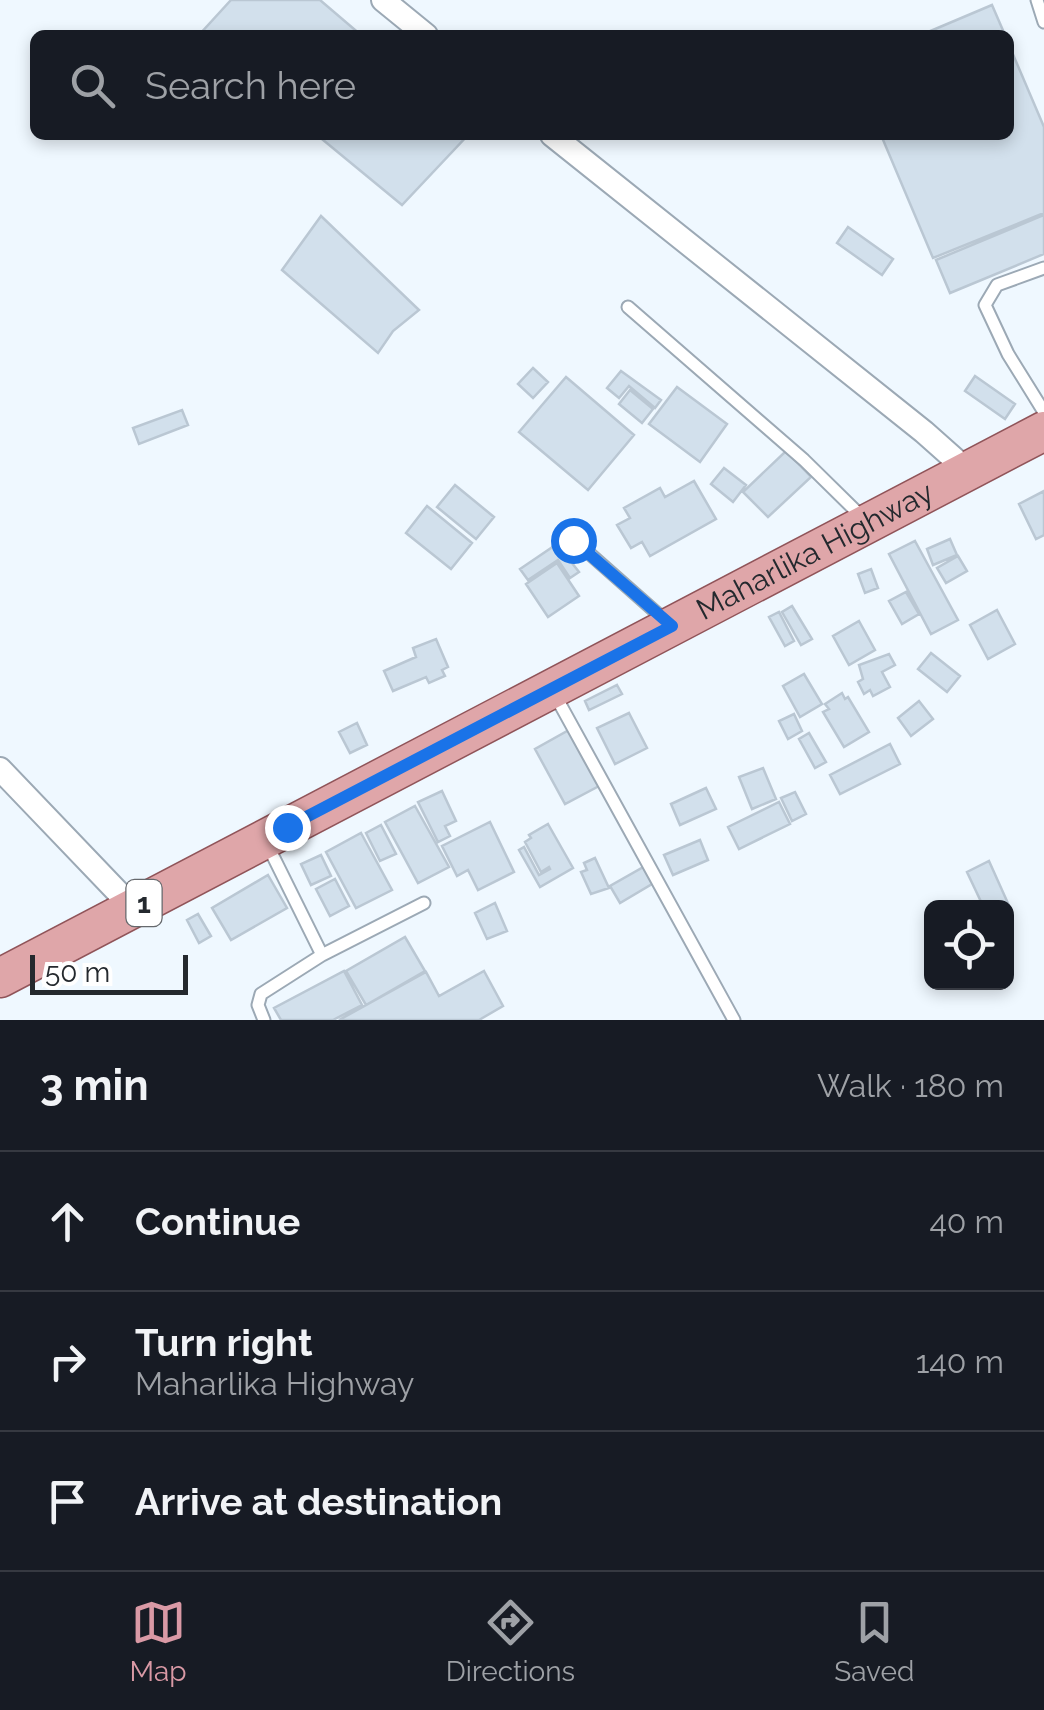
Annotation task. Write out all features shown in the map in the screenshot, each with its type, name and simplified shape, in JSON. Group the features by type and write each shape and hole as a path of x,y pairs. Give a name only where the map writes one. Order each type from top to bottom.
{"main road":[{"name":"Maharlika Highway","path":"0,978 1044,431"}],"street":[{"path":"383,0 420,30"},
{"path":"558,140 969,472"},
{"path":"0,770 134,909"}],"lane":[{"path":"1037,0 1044,22"},
{"path":"1044,268 996,284 985,304 1001,340 1044,412"},
{"path":"628,307 804,460 868,522"},
{"path":"573,540 672,626"},
{"path":"551,687 734,1020"},
{"path":"264,838 322,955"},
{"path":"264,1020 258,1004 261,994 322,955 424,903"}],"building":[{"path":"231,0 320,0 355,30 204,30"},
{"path":"992,5 1003,30 933,30"},
{"path":"1014,57 1044,127 1044,213 933,258 883,140 1014,140"},
{"path":"323,140 463,140 402,205"},
{"path":"1044,215 1044,254 950,293 936,260"},
{"path":"321,216 419,310 393,331 378,353 282,270"},
{"path":"848,227 893,259 882,275 837,243"},
{"path":"533,368 548,382 533,398 518,384"},
{"path":"621,371 661,400 655,408 629,386 619,398 607,388"},
{"path":"975,376 1015,404 1005,419 965,391"},
{"path":"566,377 634,435 588,490 519,432"},
{"path":"677,387 727,424 700,462 649,424"},
{"path":"630,390 653,409 642,423 619,404"},
{"path":"182,410 188,425 139,444 133,428"},
{"path":"786,451 811,477 768,517 743,492"},
{"path":"724,468 746,485 733,502 711,484"},
{"path":"694,481 716,519 650,556 642,542 631,548 617,525 630,518 624,508 660,488 665,497"},
{"path":"455,485 494,517 476,539 437,507"},
{"path":"1044,491 1044,535 1036,539 1019,504"},
{"path":"427,506 472,543 451,569 406,533"},
{"path":"950,539 957,555 933,565 927,549"},
{"path":"915,541 958,620 931,634 889,554"},
{"path":"557,544 579,572 570,578 558,560 528,580 520,569"},
{"path":"958,556 967,571 946,583 937,568"},
{"path":"557,563 579,596 548,617 526,584"},
{"path":"871,569 878,588 865,593 858,574"},
{"path":"906,592 919,614 902,624 889,601"},
{"path":"792,606 812,639 801,645 782,612"},
{"path":"997,610 1015,644 988,659 970,625"},
{"path":"779,612 794,641 785,646 769,617"},
{"path":"859,621 875,650 849,665 833,636"},
{"path":"436,639 448,667 442,670 445,676 429,683 426,677 393,691 384,671 416,657 413,648"},
{"path":"931,653 960,676 947,692 918,669"},
{"path":"889,654 895,665 882,672 890,687 873,696 870,690 864,694 858,682 863,679 859,665"},
{"path":"804,674 822,704 800,717 783,686"},
{"path":"617,685 622,694 589,710 585,701"},
{"path":"842,693 869,732 844,747 823,712 829,709 825,704"},
{"path":"919,701 933,719 911,736 898,718"},
{"path":"629,713 647,748 615,764 597,728"},
{"path":"794,714 802,731 788,739 779,721"},
{"path":"357,723 367,745 350,753 339,732"},
{"path":"569,730 599,786 565,804 535,749"},
{"path":"809,733 826,762 815,768 799,739"},
{"path":"890,744 900,764 840,794 830,775"},
{"path":"763,768 776,799 752,809 739,777"},
{"path":"706,788 716,809 680,825 671,804"},
{"path":"442,791 456,821 445,826 450,836 438,842 418,802"},
{"path":"795,792 806,814 792,821 781,798"},
{"path":"779,802 790,824 739,849 728,827"},
{"path":"415,806 449,867 418,883 385,822"},
{"path":"490,822 514,872 478,890 468,870 457,876 442,846"},
{"path":"548,824 573,868 540,887 519,850 524,847 539,875 550,869 541,872 525,842 531,838 529,835"},
{"path":"381,825 396,854 380,861 366,833"},
{"path":"361,833 392,890 356,908 326,852"},
{"path":"700,840 708,860 673,875 664,855"},
{"path":"321,855 331,876 311,885 301,864"},
{"path":"595,858 609,888 591,894 581,872 587,870 584,863"},
{"path":"989,861 1007,900 980,900 967,872"},
{"path":"647,865 657,881 620,903 610,886"},
{"path":"268,875 287,908 231,940 212,908"},
{"path":"335,879 349,906 330,916 316,889"},
{"path":"495,903 507,931 487,939 475,913"},
{"path":"198,914 211,936 199,943 187,920"},
{"path":"405,937 425,971 366,1005 346,971"},
{"path":"344,971 362,1005 333,1020 281,1020 274,1008"},
{"path":"484,971 503,1006 479,1020 339,1020 426,972 439,996"}],"route":[{"path":"287,827 672,626 573,540"}]}
